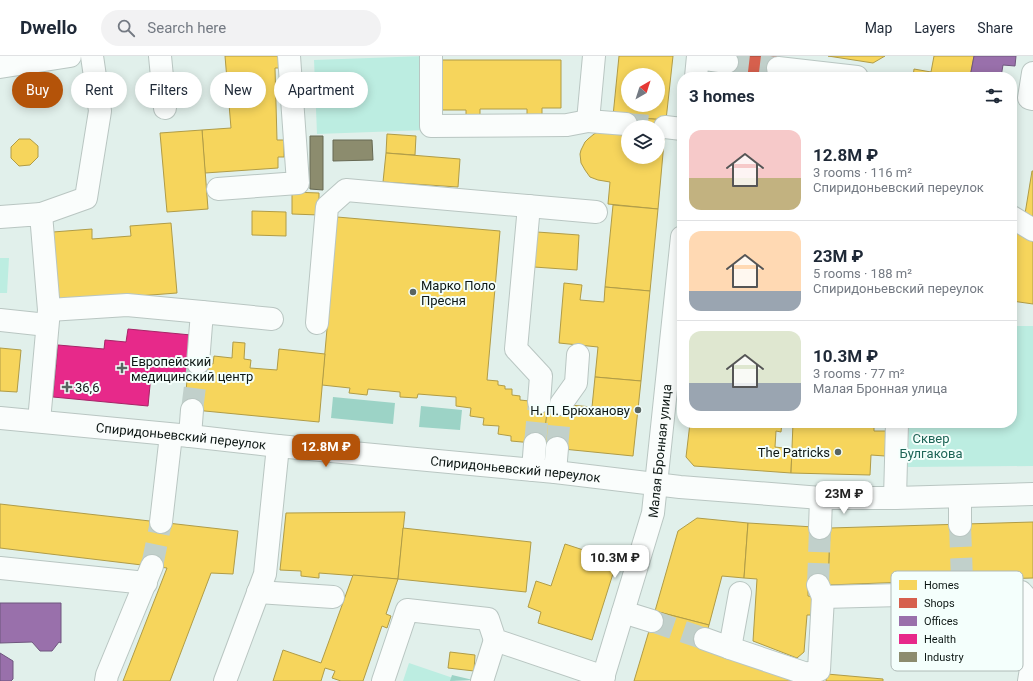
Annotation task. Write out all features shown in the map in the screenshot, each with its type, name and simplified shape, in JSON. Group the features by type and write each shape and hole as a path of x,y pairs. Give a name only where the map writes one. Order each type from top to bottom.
{"street":[{"path":"0,67 70,56"},
{"path":"0,217 41,214 86,198 100,111 92,56"},
{"path":"160,56 162,72"},
{"path":"218,189 298,183 289,56"},
{"path":"431,56 431,126 567,125 588,121 621,124"},
{"path":"588,121 594,56"},
{"path":"697,64 727,62"},
{"path":"778,68 802,72"},
{"path":"1033,73 1029,98 1033,99"},
{"path":"316,323 327,207 346,190 596,212"},
{"path":"529,206 516,349 541,376 539,402"},
{"path":"39,422 48,318 41,214"},
{"path":"1017,220 1033,230"},
{"name":"Малая Бронная улица","path":"603,679 653,513 677,286"},
{"path":"0,320 48,318 127,305 272,319"},
{"path":"198,363 202,312"},
{"path":"561,404 576,383 578,356"},
{"path":"161,522 181,436 192,410"},
{"name":"Спиридоньевский переулок","path":"0,418 555,472 680,487 821,498 895,498 1033,494"},
{"path":"895,498 897,428"},
{"path":"533,470 535,444"},
{"path":"225,681 265,574 278,446"},
{"path":"555,472 557,448"},
{"path":"960,496 960,525"},
{"path":"820,528 821,498"},
{"path":"0,568 149,574 107,675 106,681"},
{"path":"705,639 806,677 818,670 821,591 891,589"},
{"path":"258,592 333,597"},
{"path":"730,648 740,593"},
{"path":"1023,594 1033,606 1031,669 1029,681"},
{"path":"383,681 407,610 488,619 495,640 482,681"},
{"path":"623,612 652,621"},
{"path":"495,640 603,679"}],"green space":[{"path":"425,56 428,130 317,134 316,108 368,108 368,72 314,72 314,60"},
{"path":"0,258 9,258 7,293 0,293"},
{"name":"Сквер Булгакова","path":"1017,326 1033,326 1033,466 908,467 909,428 1017,428"},
{"path":"333,397 395,403 393,424 331,418"},
{"path":"421,406 462,410 460,430 419,427"},
{"path":"409,663 456,679 455,681 403,681"},
{"path":"452,675 473,680 450,681"}],"building: Homes":[{"path":"225,56 280,56 281,68 275,68 274,72 274,108 276,108 277,140 284,140 284,157 278,157 278,168 205,173 202,130 231,128 229,108 266,108 266,72 226,72"},
{"path":"619,56 673,56 666,120 613,116"},
{"path":"828,56 885,56 873,63"},
{"path":"934,56 974,56 971,72 931,72"},
{"path":"439,60 561,60 561,108 542,108 542,117 527,117 527,109 480,109 480,117 466,118 466,110 439,110"},
{"path":"914,69 931,72 914,72"},
{"path":"627,117 666,120 665,131 665,120 621,120"},
{"path":"621,120 621,164 662,164 658,209 608,204 610,182 590,177 581,163 580,154 585,142 594,134"},
{"path":"202,130 208,209 167,212 160,133"},
{"path":"387,134 416,136 415,155 386,153"},
{"path":"19,139 30,139 38,146 38,157 30,165 19,166 11,158 11,147"},
{"path":"386,153 460,159 458,187 383,182"},
{"path":"1033,171 1033,222 1024,220"},
{"path":"292,192 319,193 319,215 292,214"},
{"path":"613,205 658,209 650,291 605,287"},
{"path":"252,211 286,212 286,236 252,235"},
{"name":"Марко Поло Пресня","path":"337,217 500,231 487,380 498,381 498,385 505,386 505,389 512,389 512,395 520,396 520,400 548,403 544,444 511,441 511,436 498,434 499,426 483,425 484,418 470,416 471,408 456,406 456,397 418,394 417,398 400,397 400,392 368,389 367,395 349,393 350,388 322,385"},
{"path":"171,223 177,293 59,302 53,232 92,229 92,239 131,236 130,226"},
{"path":"537,232 579,235 577,270 534,267"},
{"path":"1017,232 1033,234 1033,304 1017,302"},
{"path":"564,283 582,285 580,300 604,302 605,287 650,291 641,381 595,377 598,347 559,343"},
{"path":"233,342 245,343 244,359 251,360 250,368 277,370 279,349 325,354 319,422 184,409 189,362 213,364 214,356 232,358"},
{"path":"0,348 21,350 17,392 0,391"},
{"path":"595,377 641,381 633,456 543,447 548,403 592,407"},
{"path":"689,428 781,428 781,432 776,431 775,447 792,449 791,473 694,466 686,457"},
{"name":"The Patricks","path":"793,428 874,428 874,431 886,431 885,456 871,455 870,475 791,473"},
{"path":"0,504 238,531 233,574 211,573 170,681 123,681 167,568 0,548"},
{"path":"405,512 398,579 319,573 319,578 301,576 301,571 280,570 286,513"},
{"path":"697,518 748,523 744,578 722,576 709,625 655,611 678,531"},
{"path":"1033,522 1033,578 1023,578 1023,571 891,571 891,583 828,585 830,528"},
{"path":"748,523 830,528 828,585 808,585 808,596 816,597 815,615 807,615 804,652 797,658 753,641 757,579 744,578"},
{"path":"403,528 531,542 526,592 398,579"},
{"path":"565,544 617,561 592,640 538,623 541,612 528,607 536,581 551,586"},
{"path":"353,575 398,579 386,614 391,616 387,628 382,626 363,681 341,681 332,678 335,671 325,668 321,681 273,681 283,650 321,663"},
{"path":"655,611 709,625 703,646 791,677 790,681 634,681"},
{"path":"450,652 475,655 474,671 448,668"},
{"path":"827,674 883,679 883,681 826,681"}],"building: Shops":[{"path":"727,56 779,56 778,72 725,72"}],"building: Offices":[{"path":"974,56 1016,56 1015,66 1003,65 1002,72 971,72"},
{"path":"0,603 61,603 61,643 59,642 52,651 40,651 32,642 0,643"},
{"path":"0,653 13,661 13,679 11,681 0,681"}],"building: Health":[{"name":"Европейский медицинский центр","path":"128,329 191,335 187,378 151,375 148,406 53,397 58,345 104,349 105,340 126,342"}],"building: Industry":[{"path":"310,136 323,136 323,190 310,189"},
{"path":"333,140 372,140 373,160 333,161"}],"tunnel":[{"path":"727,62 778,68"},
{"path":"192,410 198,363"},
{"path":"535,444 539,402"},
{"path":"557,448 561,404"},
{"path":"152,566 161,522"},
{"path":"960,525 962,571"},
{"path":"818,585 820,528"},
{"path":"652,621 705,639"}],"place":[{"name":"Марко Поло Пресня","path":"413,292"},
{"name":"Европейский медицинский центр","path":"122,368"},
{"name":"36,6","path":"67,387"},
{"name":"Н. П. Брюханову","path":"638,410"},
{"name":"The Patricks","path":"838,452"}]}
